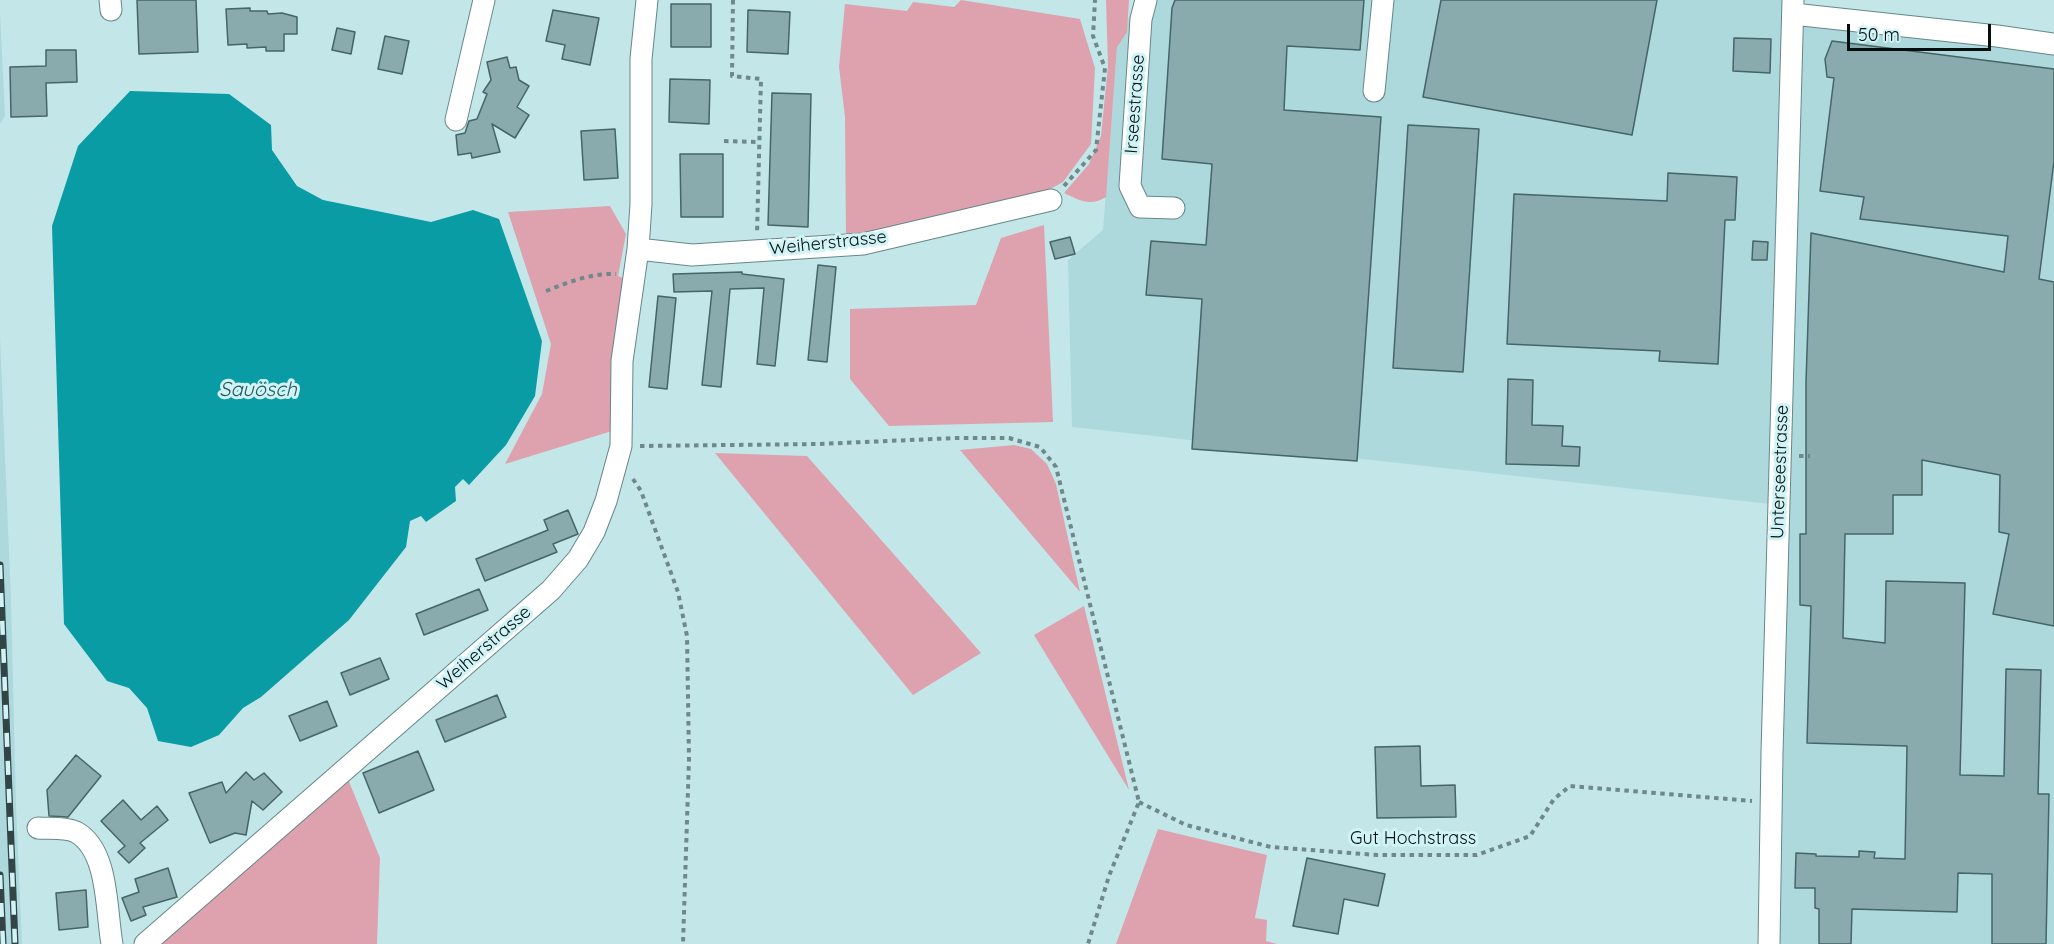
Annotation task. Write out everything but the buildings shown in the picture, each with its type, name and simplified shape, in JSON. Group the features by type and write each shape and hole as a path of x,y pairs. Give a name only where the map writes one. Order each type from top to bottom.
{"street":[{"path":"456,120 484,0"},
{"name":"Weiherstrasse","path":"145,944 551,590 578,559 594,532 606,501 620,452 622,361 638,249 641,204 641,59 647,0"},
{"name":"Irseestrasse","path":"1146,0 1140,34 1130,186 1140,207 1174,208"},
{"path":"1374,91 1383,0"},
{"path":"1793,7 2054,44"},
{"name":"Unterseestrasse","path":"1769,944 1772,753 1793,7"},
{"name":"Weiherstrasse","path":"638,249 692,255 863,244 1051,200"},
{"path":"38,828 75,832 96,853 102,867 112,944"}],"path":[{"path":"733,0 732,76 761,78 757,251"},
{"path":"1051,200 1096,150 1105,69 1093,36 1095,0"},
{"path":"724,141 759,142"},
{"path":"546,291 580,278 602,273 634,274"},
{"path":"683,944 688,759 687,636 678,592 641,491 620,452 957,438 1010,438 1040,447 1056,466 1139,802 1109,876 1088,944"},
{"name":"Gut Hochstrass","path":"1139,802 1186,825 1271,847 1377,855 1477,855 1530,836 1554,799 1569,786 1738,799"}],"shaded area":[{"path":"961,0 1080,19 1095,68 1091,144 1063,182 1043,193 889,229 846,235 845,117 839,67 845,4 907,11 913,2 954,7"},
{"path":"1106,0 1129,0 1127,32 1117,47 1106,197 1090,202 1064,193 1089,164 1101,136 1108,66"},
{"path":"1136,0 1792,0 1793,14 2054,46 2054,944 1769,944 1779,505 1072,427 1068,260 1103,230 1117,47"},
{"path":"0,12 5,116 0,124"},
{"path":"610,206 626,234 618,276 625,279 612,431 505,464 542,394 551,344 508,212"},
{"path":"1044,225 1053,422 889,426 850,379 850,309 976,305 1001,238"},
{"path":"0,336 11,599 22,944 0,944"},
{"path":"1014,445 1031,449 1047,464 1056,484 1080,592 960,450"},
{"path":"715,453 807,456 981,653 913,695"},
{"path":"1084,606 1129,790 1034,635"},
{"path":"348,779 380,858 377,944 159,944"},
{"path":"1158,829 1267,855 1255,918 1267,920 1266,941 1277,944 1116,944"}],"water":[{"name":"Sauösch","path":"130,91 229,94 271,125 272,150 297,186 323,200 431,222 473,210 499,219 542,341 535,396 506,445 469,485 463,479 455,487 456,501 426,522 421,516 410,521 406,547 349,620 261,697 243,708 219,735 191,747 158,741 147,708 129,688 107,681 64,624 52,226 78,146"}],"railway":[{"path":"0,565 15,944"},
{"path":"0,875 3,944"}]}
